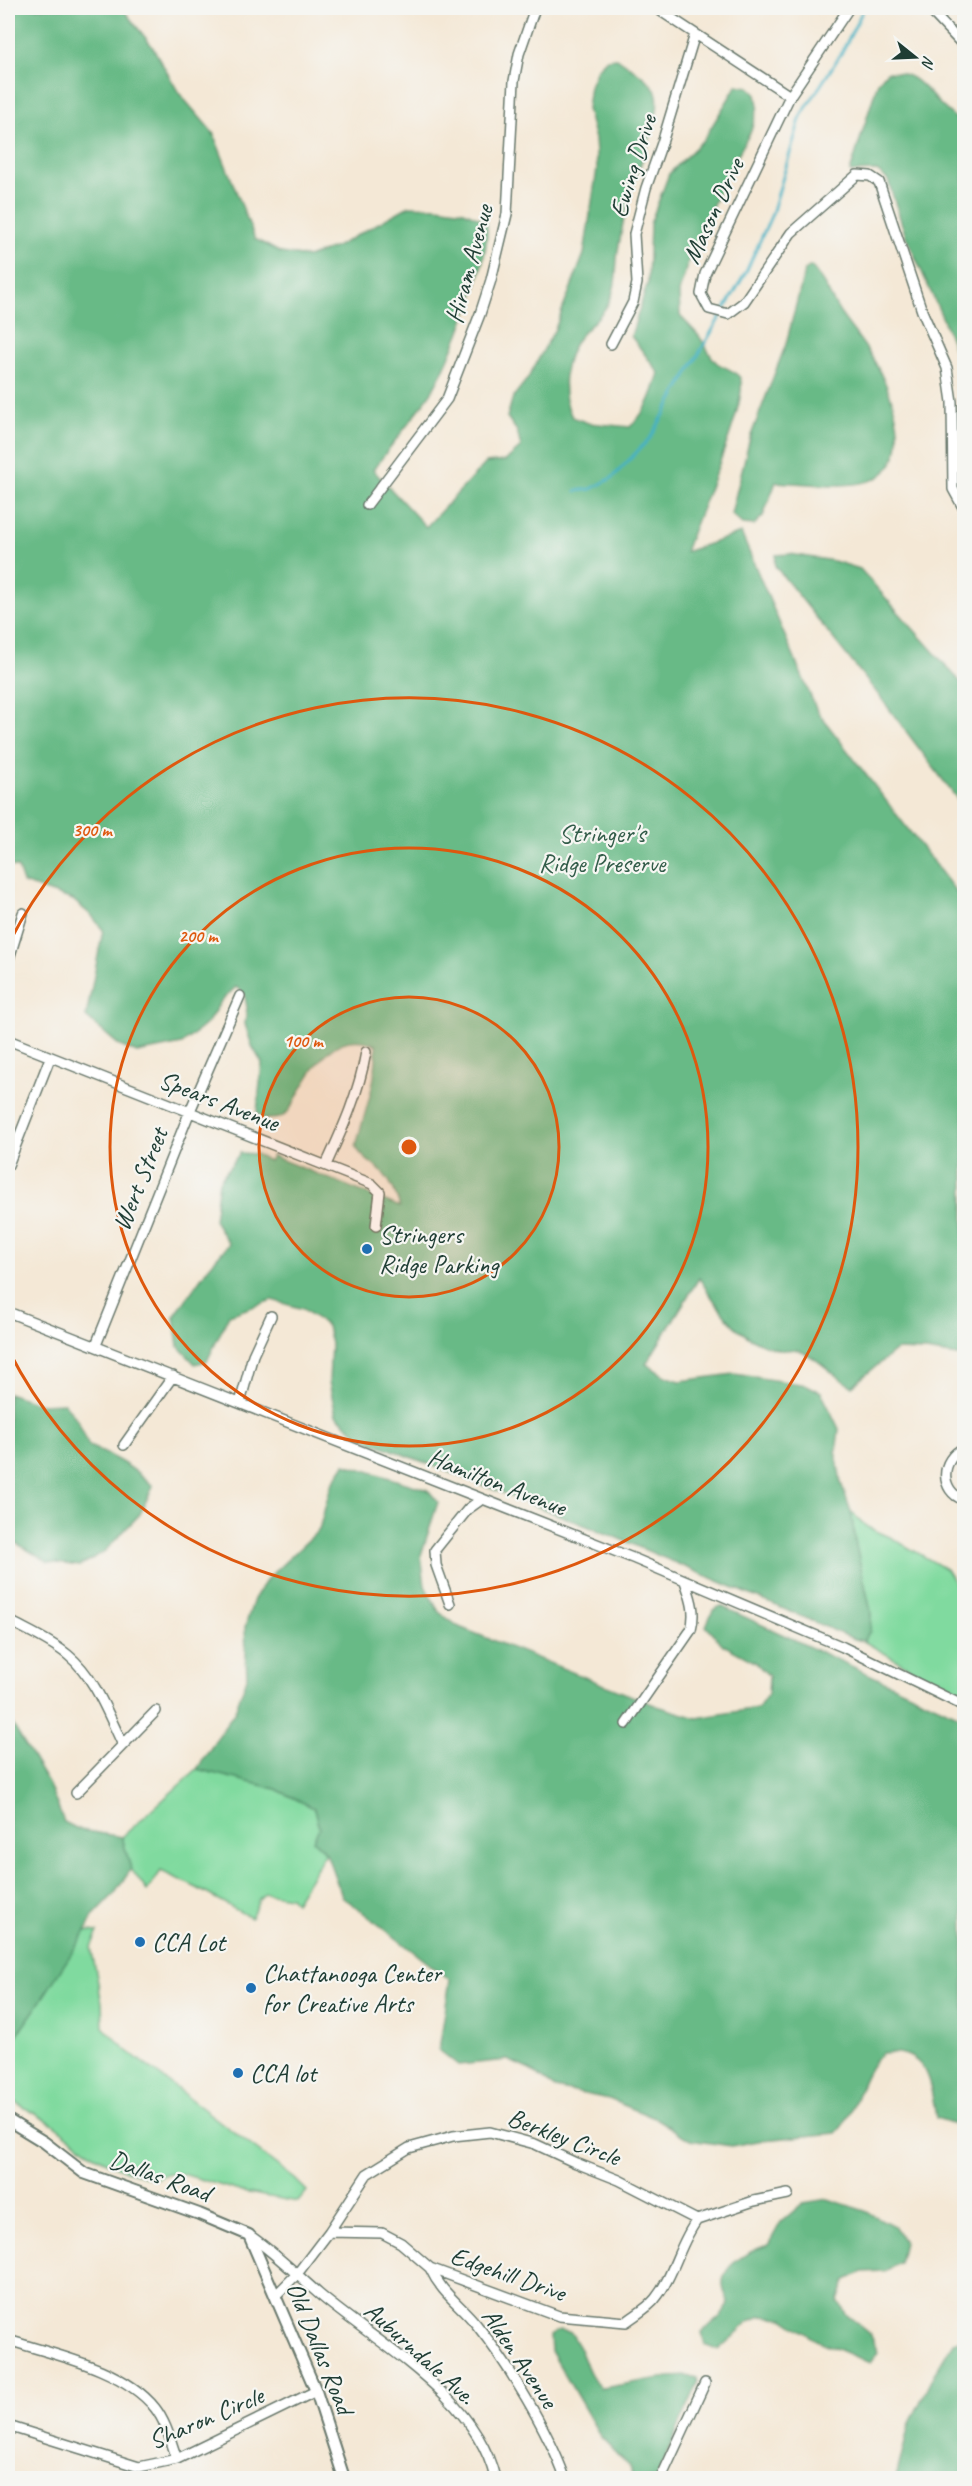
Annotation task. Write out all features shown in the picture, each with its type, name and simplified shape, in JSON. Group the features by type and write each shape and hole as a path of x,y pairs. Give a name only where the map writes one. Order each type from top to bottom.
{"street":[{"name":"Hiram Avenue","path":"367,505 447,399 480,314 507,214 514,81 519,54 535,8"},
{"path":"656,8 790,96"},
{"name":"Mason Drive","path":"849,8 790,96 705,274 701,294 710,309 728,314 744,302 792,233 857,175 870,176 879,182 922,311 947,368 952,402 953,489 964,509"},
{"path":"928,8 964,46"},
{"name":"Ewing Drive","path":"611,344 633,302 637,283 634,234 646,188 695,34"},
{"path":"8,962 23,913"},
{"name":"Wert Street","path":"96,1345 190,1111 240,996"},
{"name":"Spears Avenue","path":"8,1040 372,1184 380,1192 376,1226"},
{"path":"326,1165 358,1088 366,1052"},
{"path":"8,1165 50,1058"},
{"name":"Hamilton Avenue","path":"8,1312 635,1559 843,1647 964,1706"},
{"path":"240,1403 253,1355 271,1316"},
{"path":"124,1445 173,1376"},
{"path":"964,1448 951,1458 946,1477 951,1491 964,1500"},
{"path":"450,1604 436,1565 435,1550 468,1509 482,1499"},
{"path":"626,1724 691,1630 694,1605 685,1581"},
{"path":"8,1620 68,1655 83,1671 100,1696 123,1745"},
{"path":"76,1793 156,1711"},
{"name":"Dallas Road","path":"8,2120 44,2142 84,2173 199,2214 249,2235 297,2274"},
{"name":"Berkley Circle","path":"276,2295 297,2274 329,2232 367,2174 409,2148 453,2136 490,2132 535,2144 609,2175 697,2220"},
{"path":"697,2220 754,2201 788,2194"},
{"name":"Edgehill Drive","path":"430,2268 559,2316 626,2322 654,2301 663,2288 684,2240 697,2220"},
{"path":"329,2232 382,2233 401,2243 430,2268"},
{"name":"Old Dallas Road","path":"249,2235 316,2391 344,2478"},
{"name":"Alden Avenue","path":"430,2268 438,2287 475,2323 510,2372 558,2459 565,2478"},
{"name":"Auburndale Ave.","path":"297,2274 451,2401 479,2437 495,2478"},
{"path":"8,2340 89,2366 127,2382 156,2409 177,2459"},
{"path":"662,2478 705,2383"},
{"name":"Sharon Circle","path":"8,2426 139,2467 177,2459 316,2391"}],"green space":[{"name":"Stringer's Ridge Preserve","path":"8,8 122,8 152,46 179,93 213,133 255,239 281,253 308,257 336,247 409,206 464,211 486,221 487,237 477,282 449,358 431,393 373,470 426,527 486,463 505,461 521,447 517,431 507,417 513,397 528,378 555,329 584,254 597,169 595,139 587,109 590,86 597,69 607,59 617,58 651,84 657,95 657,106 651,134 630,193 611,297 601,314 575,343 565,370 568,409 572,417 588,423 630,427 649,402 659,373 631,336 648,282 650,224 669,174 704,139 737,85 749,87 756,94 758,106 751,131 723,182 690,256 679,292 680,316 699,336 714,360 738,375 741,390 730,434 685,552 741,533 817,711 964,902 964,1357 926,1351 896,1350 852,1386 806,1353 796,1349 780,1350 741,1332 723,1313 699,1278 646,1364 665,1376 680,1381 734,1374 807,1385 821,1392 839,1429 836,1453 841,1483 851,1512 871,1612 870,1631 863,1641 615,1537 362,1438 336,1415 329,1382 331,1344 327,1326 303,1309 272,1300 229,1315 207,1361 195,1364 178,1346 174,1317 208,1268 229,1244 214,1220 219,1181 240,1153 256,1154 269,1161 272,1156 400,1207 386,1177 356,1147 373,1084 376,1045 362,1041 350,1041 329,1051 313,1070 286,1114 279,1118 264,1119 257,1113 262,1063 252,1046 245,1024 247,1007 244,993 236,987 221,1001 208,1022 182,1044 137,1053 120,1046 86,1017 103,930 92,916 73,900 23,883 18,868 8,865"},
{"path":"887,72 905,74 918,82 964,125 964,400 960,366 943,319 905,234 888,180 877,171 850,172 878,82"},
{"path":"811,266 840,313 871,355 885,382 898,425 896,453 890,466 871,481 845,485 776,482 763,516 754,525 742,524 731,514 750,438 786,344 805,270"},
{"path":"790,554 834,561 860,569 964,686 964,808 881,698 775,566 776,555"},
{"path":"8,1393 40,1404 64,1403 78,1421 89,1446 123,1463 153,1486 140,1514 105,1551 80,1566 48,1562 14,1542 8,1534"},
{"path":"345,1464 428,1490 438,1502 421,1555 425,1586 439,1612 459,1627 657,1706 697,1718 758,1708 768,1694 769,1676 755,1662 723,1645 706,1626 713,1610 721,1606 964,1718 964,2124 958,2125 936,2118 932,2092 924,2070 909,2056 897,2053 882,2053 874,2062 862,2083 849,2115 836,2133 764,2140 731,2146 690,2140 657,2119 609,2099 555,2088 530,2070 508,2060 458,2065 439,2050 450,1980 342,1896 326,1853 313,1840 319,1828 314,1808 276,1789 197,1769 235,1711 247,1678 245,1627 254,1599 268,1578 319,1530 331,1485"},
{"path":"851,1512 867,1527 890,1537 946,1569 964,1598 964,1697 863,1641 870,1631 871,1612"},
{"path":"8,1717 49,1785 64,1822 80,1830 122,1837 131,1869 115,1893 93,1916 86,1931 8,2048"},
{"path":"197,1769 276,1789 314,1808 319,1829 313,1840 326,1853 295,1902 290,1897 265,1893 259,1899 251,1918 161,1871 147,1891 131,1869 122,1837"},
{"path":"86,1931 98,1932 91,1947 102,2003 103,2027 125,2049 295,2179 307,2191 298,2202 242,2192 183,2174 169,2173 155,2179 119,2168 95,2156 53,2124 8,2098 8,2048"},
{"path":"828,2199 865,2211 894,2226 904,2242 899,2263 885,2271 862,2272 845,2281 838,2301 847,2315 868,2332 878,2352 870,2363 816,2340 783,2318 761,2316 749,2322 718,2350 705,2345 702,2332 720,2317 729,2304 723,2285 724,2277 732,2264 746,2254 768,2245 781,2222 803,2203"},
{"path":"559,2330 571,2333 591,2375 601,2388 677,2376 697,2378 698,2383 656,2478 633,2478 628,2465 601,2437 551,2351 550,2336"},
{"path":"964,2338 964,2478 896,2478 909,2425 953,2342"}],"waterway":[{"path":"576,491 591,489 612,478 651,437 746,272 772,214 801,116 842,52 864,8"}],"place":[{"name":"Stringers Ridge Parking","path":"367,1249"},
{"name":"CCA Lot","path":"140,1942"},
{"name":"Chattanooga Center for Creative Arts","path":"251,1988"},
{"name":"CCA lot","path":"238,2073"}]}
